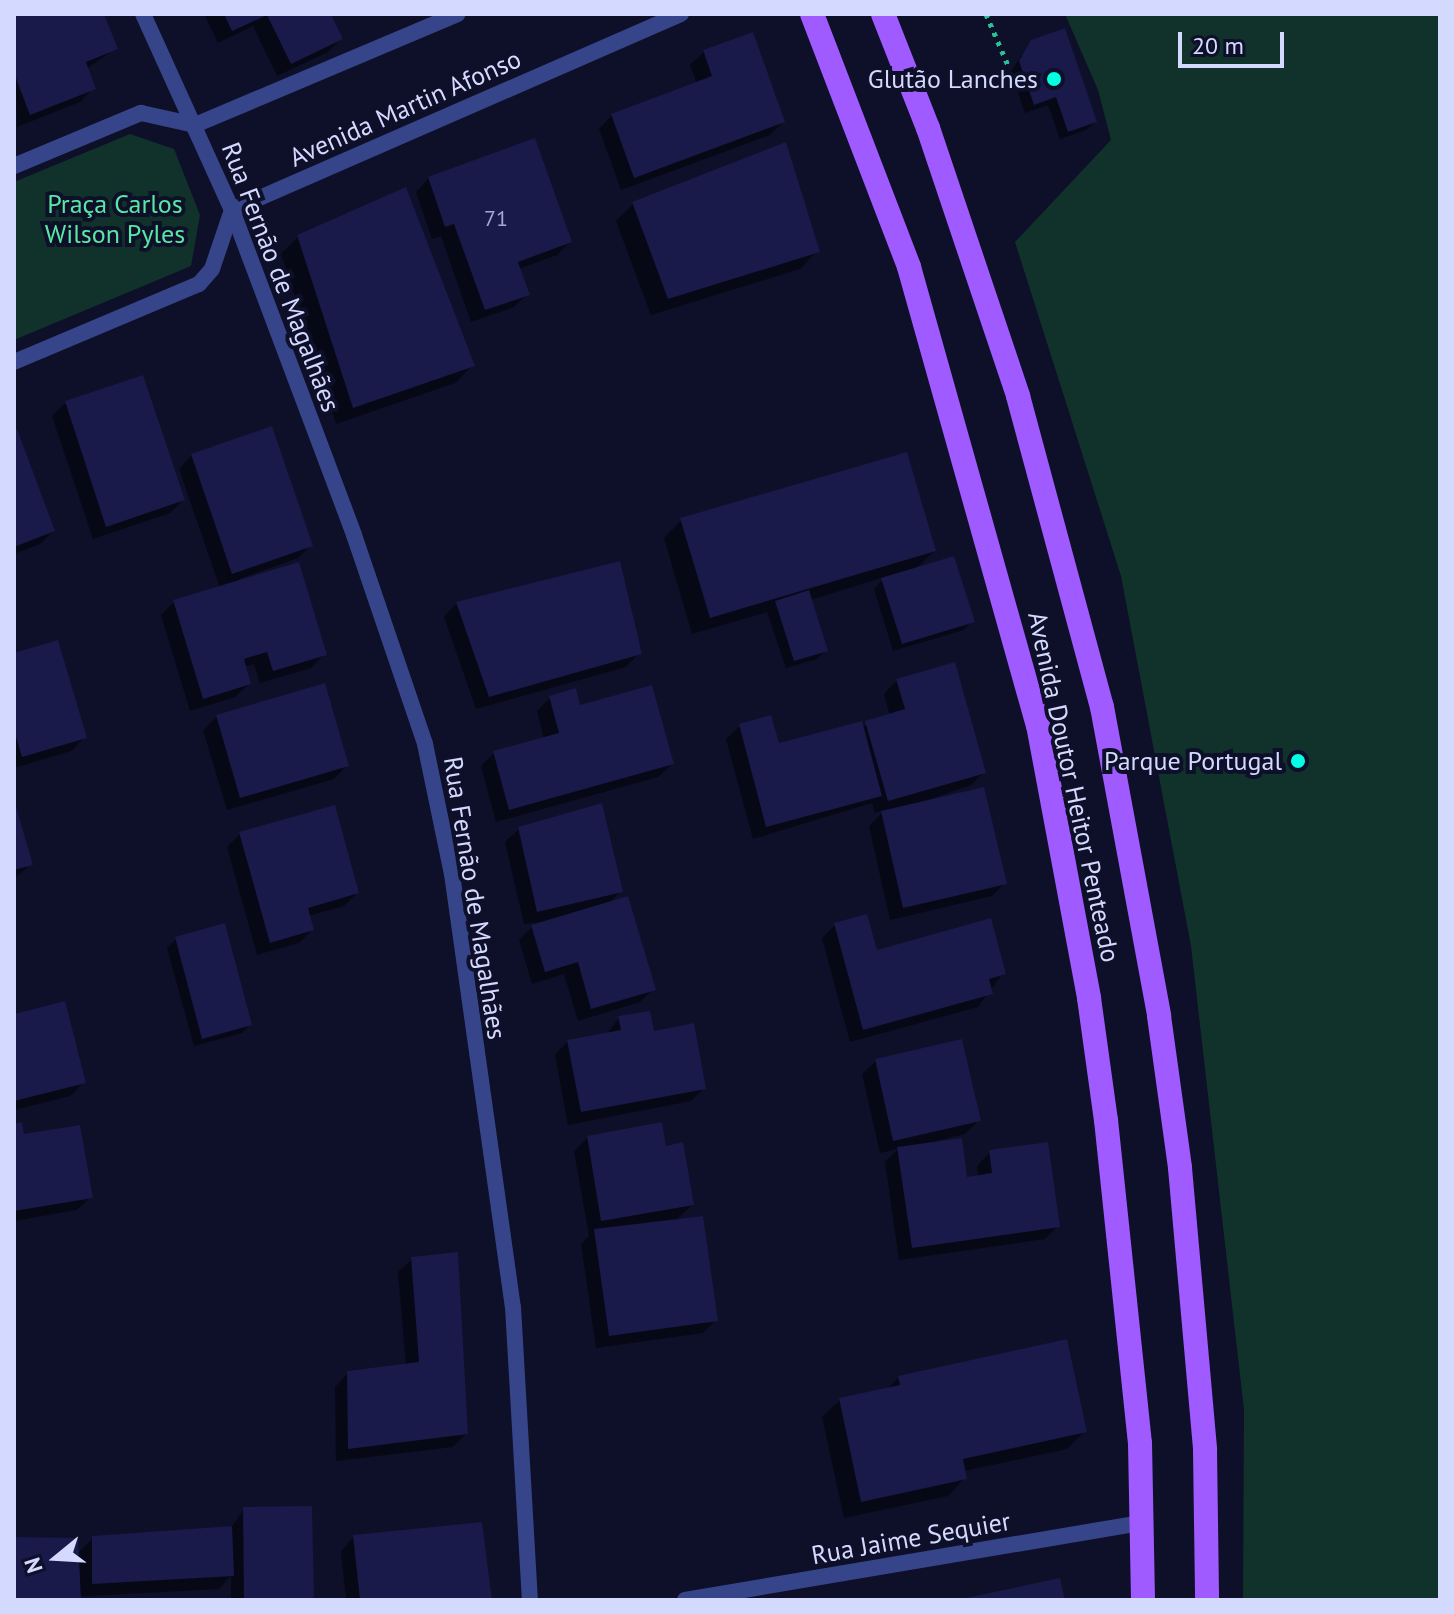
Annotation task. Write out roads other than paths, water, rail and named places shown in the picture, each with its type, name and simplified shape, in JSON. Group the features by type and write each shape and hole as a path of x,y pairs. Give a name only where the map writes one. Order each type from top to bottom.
{"main road":[{"name":"Avenida Doutor Heitor Penteado","path":"812,14 909,267 1038,725 1104,1105 1144,1522 1143,1600"},
{"name":"Avenida Doutor Heitor Penteado","path":"883,14 928,128 1018,396 1102,707 1159,1016 1180,1168 1205,1450 1207,1600"}],"street":[{"name":"Rua Fernão de Magalhães","path":"143,14 232,210 354,535 431,773 452,874 513,1307 530,1600"},
{"path":"14,166 141,113 195,125 458,14"},
{"name":"Avenida Martin Afonso","path":"232,210 681,14"},
{"path":"14,362 199,284 212,269 232,210"},
{"name":"Rua Jaime Sequier","path":"685,1600 1144,1522"}],"place":[{"name":"Glutão Lanches","path":"1054,79"},
{"name":"Parque Portugal","path":"1298,761"}],"park label":[{"name":"Praça Carlos Wilson Pyles","path":"115,219"}]}
